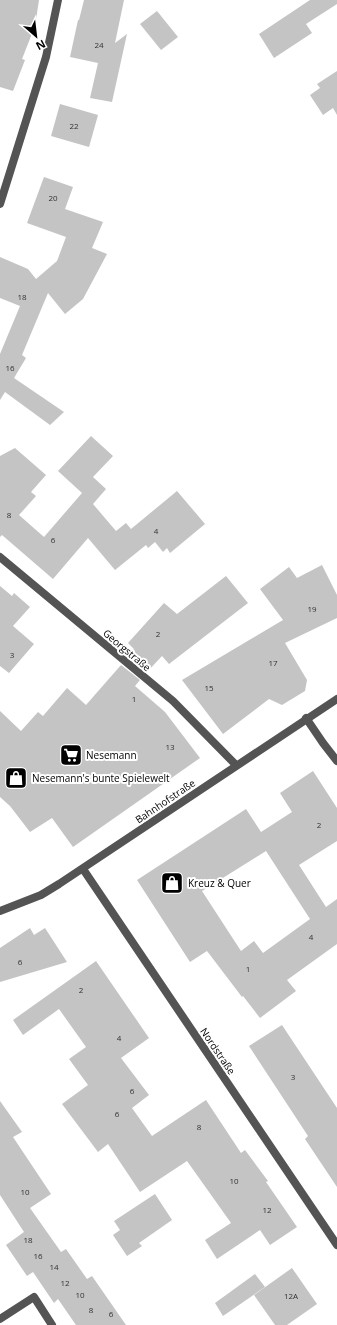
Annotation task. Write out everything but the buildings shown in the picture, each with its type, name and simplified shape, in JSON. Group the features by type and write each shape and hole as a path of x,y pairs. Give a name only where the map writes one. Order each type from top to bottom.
{"street":[{"path":"0,204 46,57 58,0"},
{"name":"Georgstraße","path":"0,557 173,701 236,765"},
{"name":"Bahnhofstraße","path":"0,911 41,895 83,869 306,718 337,699"},
{"path":"306,718 337,761"},
{"name":"Nordstraße","path":"83,869 337,1245"},
{"path":"0,1319 34,1297 52,1325"}],"place":[{"name":"Nesemann","path":"71,755"},
{"name":"Nesemann's bunte Spielewelt","path":"16,778"},
{"name":"Kreuz & Quer","path":"172,883"}]}
